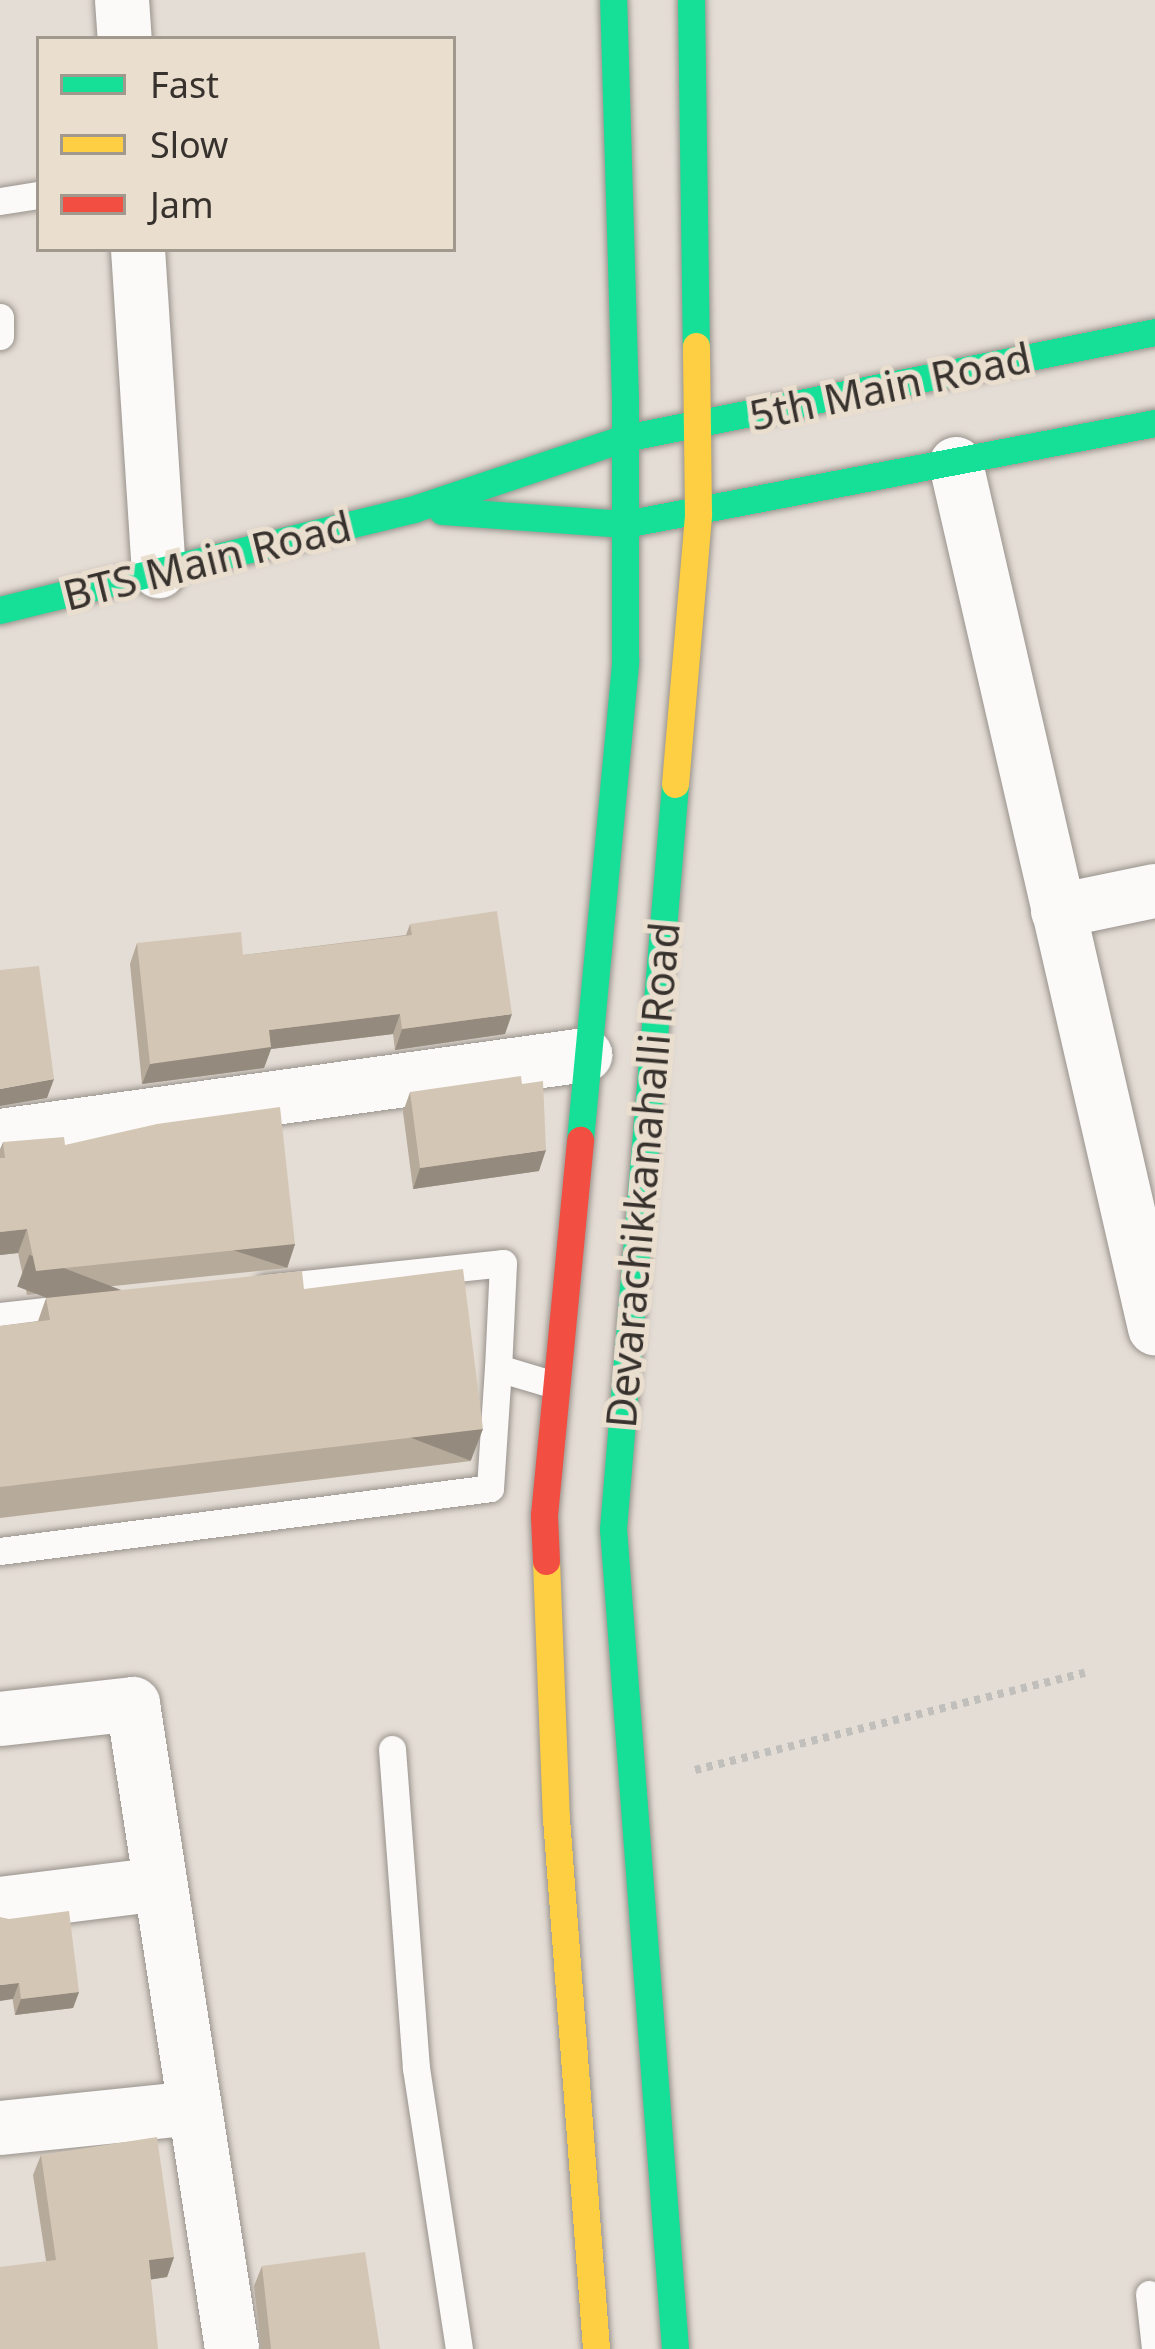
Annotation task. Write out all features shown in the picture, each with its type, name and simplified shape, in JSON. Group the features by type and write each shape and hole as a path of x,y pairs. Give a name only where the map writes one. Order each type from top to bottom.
{"main road":[{"name":"Devarachikkanahalli Road","path":"596,2349 556,1818 544,1515 625,662 625,438 614,0"},
{"name":"Devarachikkanahalli Road","path":"675,2349 613,1529 698,514 691,0"},
{"name":"5th Main Road","path":"625,438 1155,332"},
{"name":"5th Main Road","path":"625,524 698,514 1155,423"},
{"name":"BTS Main Road","path":"0,610 414,509 625,438"},
{"name":"BTS Main Road","path":"414,509 625,524"}],"street":[{"path":"122,0 124,36"},
{"path":"138,252 160,571"},
{"path":"956,464 1058,911 1145,1241 1155,1328"},
{"path":"1058,911 1155,891"},
{"path":"0,1136 586,1055"},
{"path":"0,1719 133,1704 232,2349"},
{"path":"0,1904 160,1884"},
{"path":"0,2128 195,2108"}],"lane":[{"path":"0,201 36,195"},
{"path":"0,317 0,336"},
{"path":"0,1551 490,1488 503,1263 229,1292"},
{"path":"0,1316 92,1306"},
{"path":"498,1369 555,1384"},
{"path":"392,1749 416,2068 459,2349"},
{"path":"1150,2294 1155,2348"}],"path":[{"path":"629,1787 1085,1672"}],"building":[{"path":"497,911 512,1014 402,1029 400,1014 269,1030 271,1047 150,1064 137,943 241,932 243,955 412,935 410,924"},
{"path":"39,966 54,1079 0,1089 0,970"},
{"path":"521,1076 522,1084 543,1081 546,1150 420,1168 410,1092"},
{"path":"280,1107 295,1244 36,1271 27,1229 0,1232 3,1142 64,1137 65,1145 157,1124"},
{"path":"463,1269 483,1429 0,1487 0,1326 50,1320 46,1298 302,1271 304,1289"},
{"path":"69,1911 79,1992 21,1999 19,1983 0,1985 0,1917"},
{"path":"157,2137 174,2257 149,2260 158,2349 0,2349 0,2267 56,2260 41,2155"},
{"path":"365,2252 380,2349 271,2349 262,2266"}],"traffic: fast":[{"path":"580,1140 625,661 625,399 613,0"},
{"path":"691,0 696,346"},
{"path":"0,610 414,509 625,438 1155,332"},
{"path":"442,511 625,524 1155,423"},
{"path":"675,784 613,1529 675,2349"}],"traffic: slow":[{"path":"675,784 698,514 696,346"},
{"path":"546,1561 556,1818 596,2349"}],"traffic: jam":[{"path":"546,1561 544,1515 580,1140"}]}
